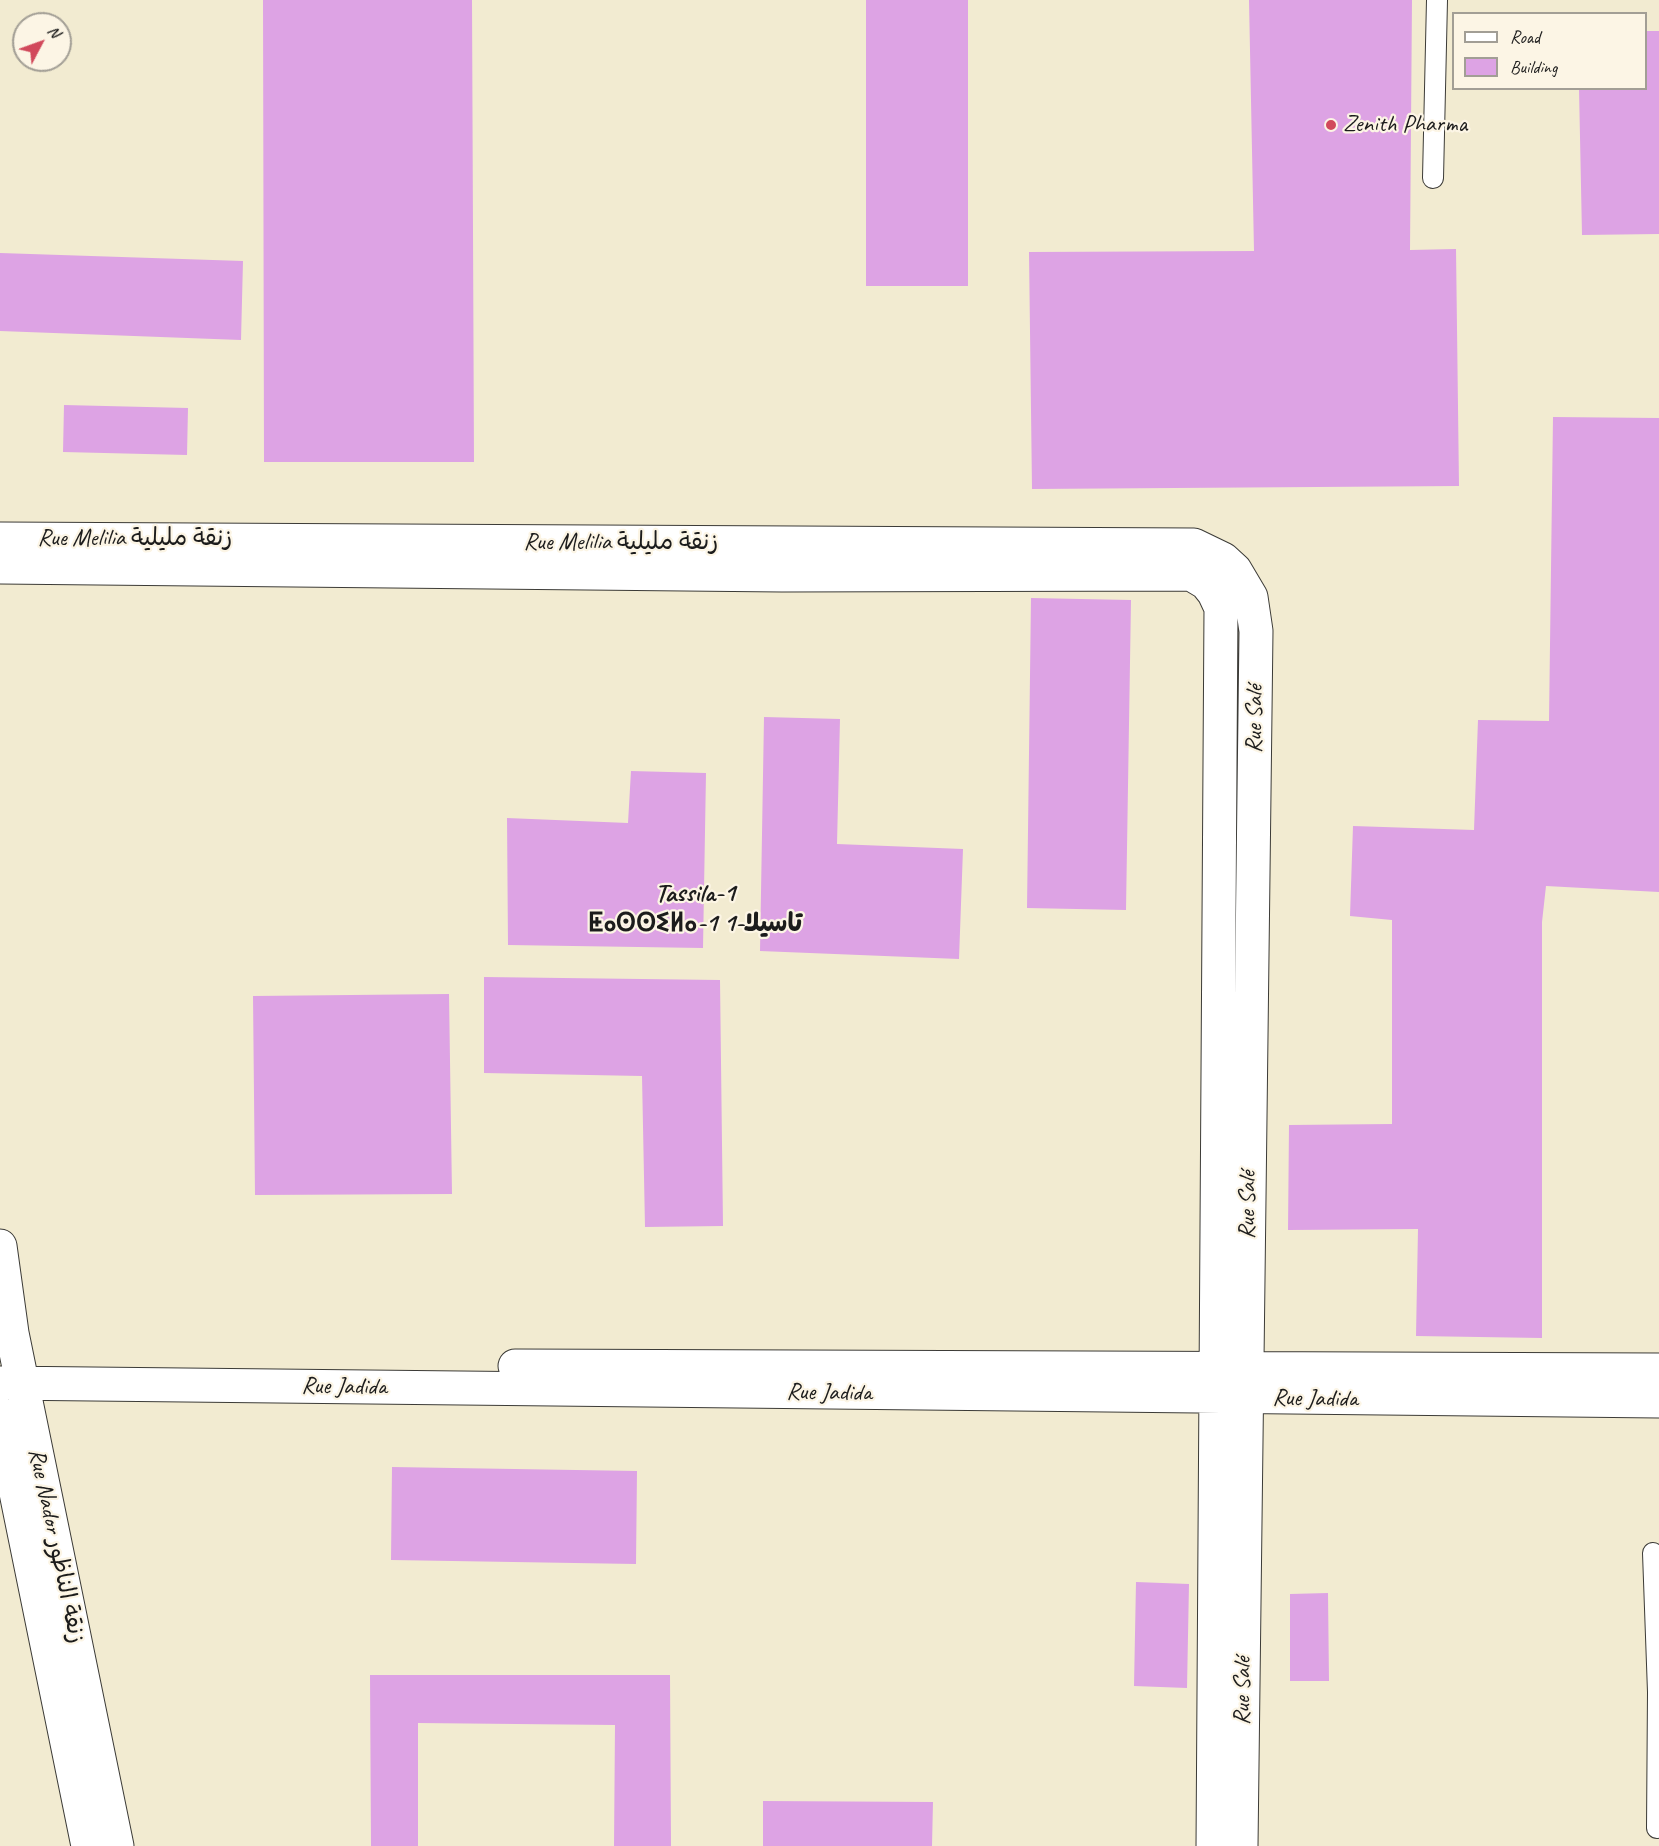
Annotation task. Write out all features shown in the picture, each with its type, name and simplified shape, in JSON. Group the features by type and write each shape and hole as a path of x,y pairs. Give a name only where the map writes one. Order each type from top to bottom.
{"street":[{"name":"Rue Melilia زنقة مليلية","path":"0,539 1194,545 1223,559 1224,581 1206,583 1191,574 782,575 0,567"},
{"name":"Rue Salé","path":"1213,1846 1256,631 1251,597 1224,581"},
{"name":"Rue Nador زنقة الناظور","path":"0,1246 10,1373 117,1846"},
{"name":"Rue Jadida","path":"1231,1384 1659,1370"},
{"name":"Rue Jadida","path":"10,1373 1231,1384 1659,1401"},
{"name":"Rue Salé","path":"1231,1384 1241,1846"},
{"name":"Rue Nador زنقة الناظور","path":"0,1414 88,1846"}],"lane":[{"path":"1433,178 1437,0"},
{"path":"1653,1553 1659,1692 1657,1828"}],"building":[{"path":"263,0 472,0 474,462 264,462"},
{"path":"866,0 968,0 968,286 866,286"},
{"name":"Zenith Pharma","path":"1249,0 1412,0 1410,250 1456,249 1459,486 1032,489 1029,252 1254,251"},
{"path":"1647,31 1659,31 1659,234 1582,235 1579,90 1647,90"},
{"path":"0,253 243,261 241,340 0,331"},
{"path":"64,405 188,408 187,455 63,452"},
{"path":"1553,417 1659,418 1659,892 1546,886 1542,922 1542,1338 1416,1336 1418,1229 1288,1230 1289,1125 1392,1124 1392,920 1350,916 1353,826 1474,830 1478,720 1549,721"},
{"path":"1031,598 1131,600 1126,910 1027,908"},
{"path":"764,717 840,719 837,844 963,849 959,959 760,951"},
{"path":"631,771 706,773 703,948 508,945 507,818 628,823"},
{"path":"484,977 720,980 723,1226 645,1227 642,1076 484,1073"},
{"path":"449,994 452,1194 255,1195 253,996"},
{"path":"392,1467 637,1471 636,1564 391,1560"},
{"path":"1136,1582 1189,1584 1187,1688 1134,1686"},
{"path":"1328,1593 1329,1681 1290,1681 1290,1594"},
{"path":"370,1675 670,1675 671,1846 614,1846 615,1725 418,1723 418,1846 371,1846"},
{"path":"763,1801 933,1802 932,1846 763,1846"}],"place":[{"name":"Zenith Pharma","path":"1331,125"}],"district":[{"name":"Tassila-1 ⵟⴰⵙⵙⵉⵍⴰ-1 1-تاسيلا","path":"695,909"}]}
